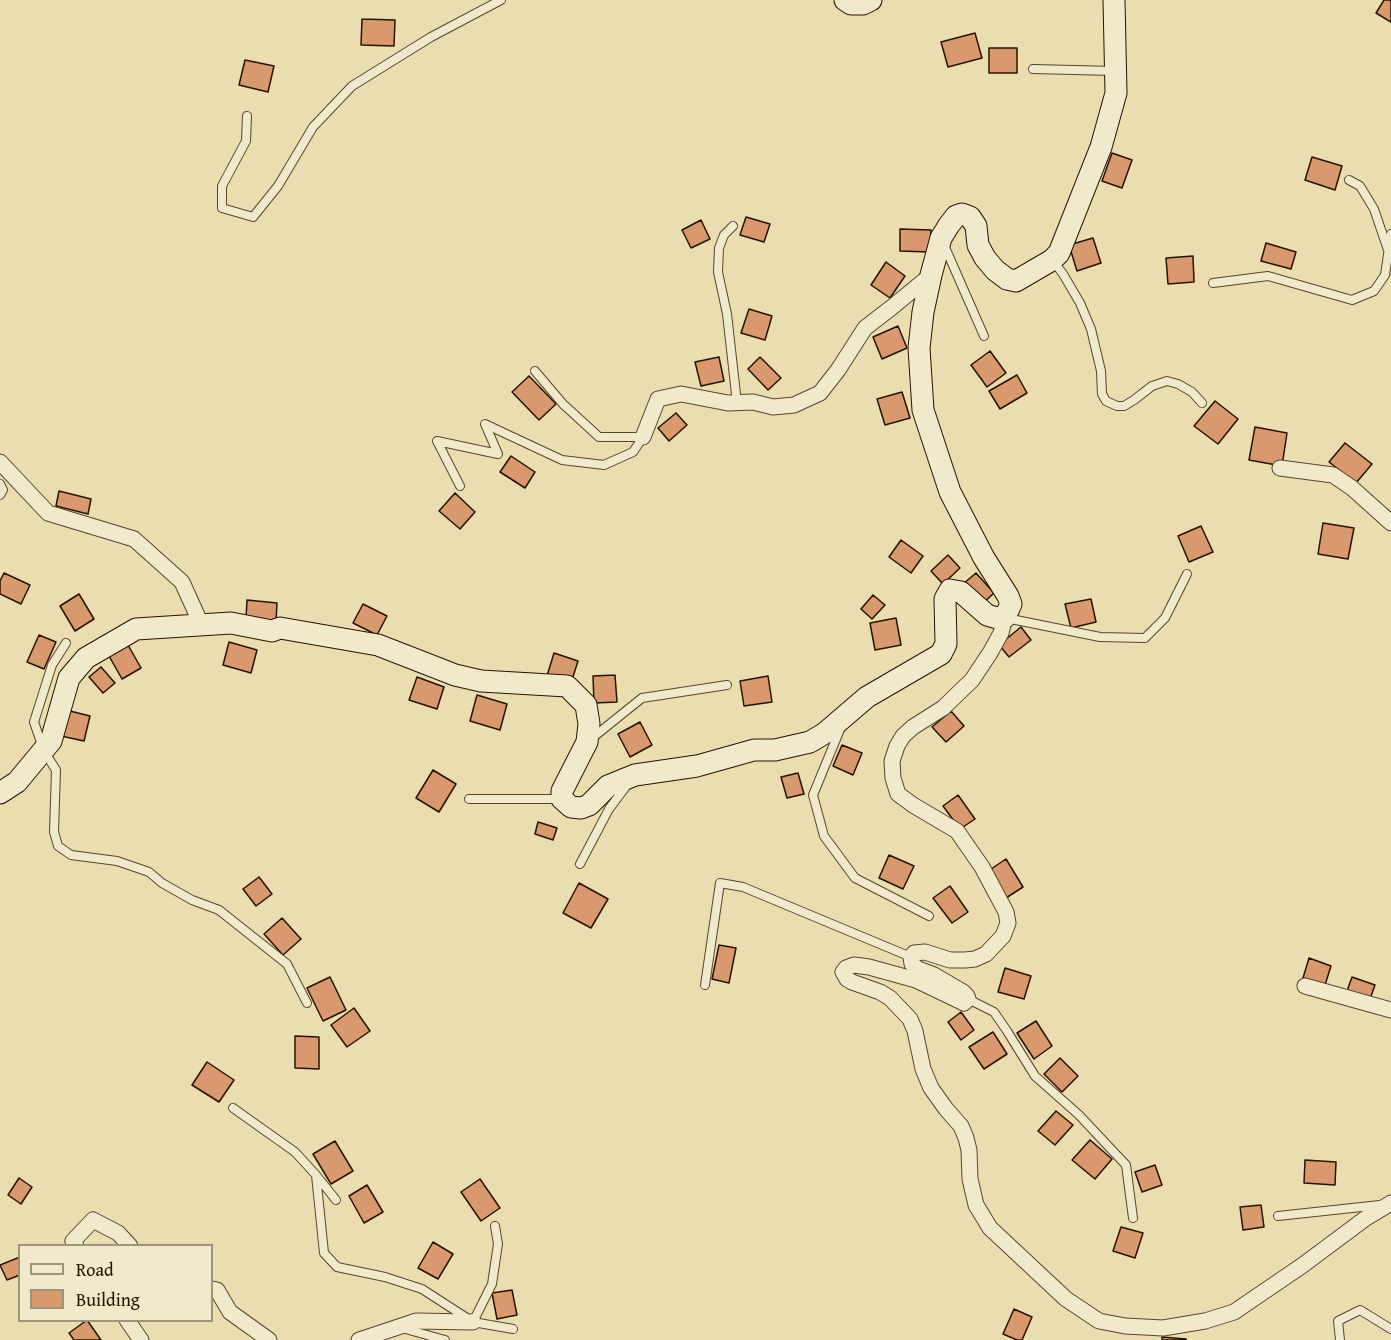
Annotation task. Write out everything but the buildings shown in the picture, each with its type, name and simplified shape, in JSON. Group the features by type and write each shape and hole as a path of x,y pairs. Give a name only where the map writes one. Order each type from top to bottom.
{"street":[{"path":"845,0 851,4 863,4 871,0"},
{"path":"1114,0 1116,93 1101,147 1059,253 1052,260 1016,281 1007,279 985,258 978,245 976,226 970,217 962,214 956,216 941,238 923,312 920,348 923,410 950,492 1011,604 1001,633 972,680 943,708 903,736 892,761 893,778 898,794 913,806 957,831 982,867 1006,912 1008,923 1003,936 986,954 975,959 950,960 925,952 914,953 911,957 912,964 918,969 934,975 963,992 968,999 964,1003 916,980 854,965 843,972 852,982 890,998 910,1019 915,1030 923,1069 931,1088 961,1126 966,1138 969,1149 970,1179 976,1205 990,1228 1066,1299 1099,1321 1125,1326 1163,1328 1205,1321 1234,1312 1366,1218 1391,1204"},
{"path":"643,437 658,399 681,394 728,403 753,402 773,407 794,405 820,393 865,328 931,275"},
{"path":"0,462 48,513 134,538 182,582 201,624"},
{"path":"1280,468 1333,475 1352,488 1391,523"},
{"path":"1,794 17,782 51,741 69,678 86,658 136,629 231,623 272,631 280,628 378,645 455,675 481,681 567,686 586,705 589,724 587,742 562,790 562,799 571,807 581,808 589,805 608,786 635,775 697,766 754,750 775,750 810,742 825,734 867,697 941,654 946,644 945,599 950,590 961,592 987,615 997,618 1005,617"},
{"path":"1305,986 1391,1010"},
{"path":"75,1244 73,1241 93,1220 118,1233 129,1244"},
{"path":"213,1289 217,1290 230,1312 269,1340"},
{"path":"359,1340 416,1321 472,1322"},
{"path":"128,1322 141,1340"}],"lane":[{"path":"247,116 246,141 222,186 222,208 252,217 279,186 313,127 352,86 430,37 501,0"},
{"path":"1033,69 1116,72"},
{"path":"1349,180 1360,186 1374,209 1388,252"},
{"path":"733,226 724,235 719,248 718,272 727,314 737,403"},
{"path":"1212,283 1268,276 1352,300 1374,291 1384,275 1391,234"},
{"path":"941,238 984,336"},
{"path":"1052,260 1080,303 1091,329 1101,371 1102,394 1106,401 1124,406 1152,386 1167,381 1192,392 1202,403"},
{"path":"535,371 563,404 599,437 643,437"},
{"path":"460,486 437,441 498,454 485,424 562,460 604,465 633,452 643,437"},
{"path":"0,484 3,490 0,495"},
{"path":"1005,617 1100,637 1145,638 1165,618 1186,574"},
{"path":"66,643 52,665 34,722 44,751 56,770 54,832 58,846 71,855 117,861 148,872 192,900 219,910 287,964 307,1003"},
{"path":"587,742 642,698 727,685"},
{"path":"846,715 813,795 824,836 855,878 929,916"},
{"path":"580,864 609,810 635,775"},
{"path":"468,799 562,799"},
{"path":"705,985 720,883 743,887 911,957"},
{"path":"968,999 994,1012 1035,1076 1079,1115 1126,1165 1133,1218"},
{"path":"233,1108 294,1152 336,1200"},
{"path":"316,1175 324,1253 337,1267 385,1277 422,1290 472,1322 513,1329"},
{"path":"1278,1216 1391,1204"},
{"path":"472,1322 492,1284 498,1244 495,1226"},
{"path":"1340,1340 1338,1321 1360,1310 1391,1329"},
{"path":"398,1327 450,1340"}]}
